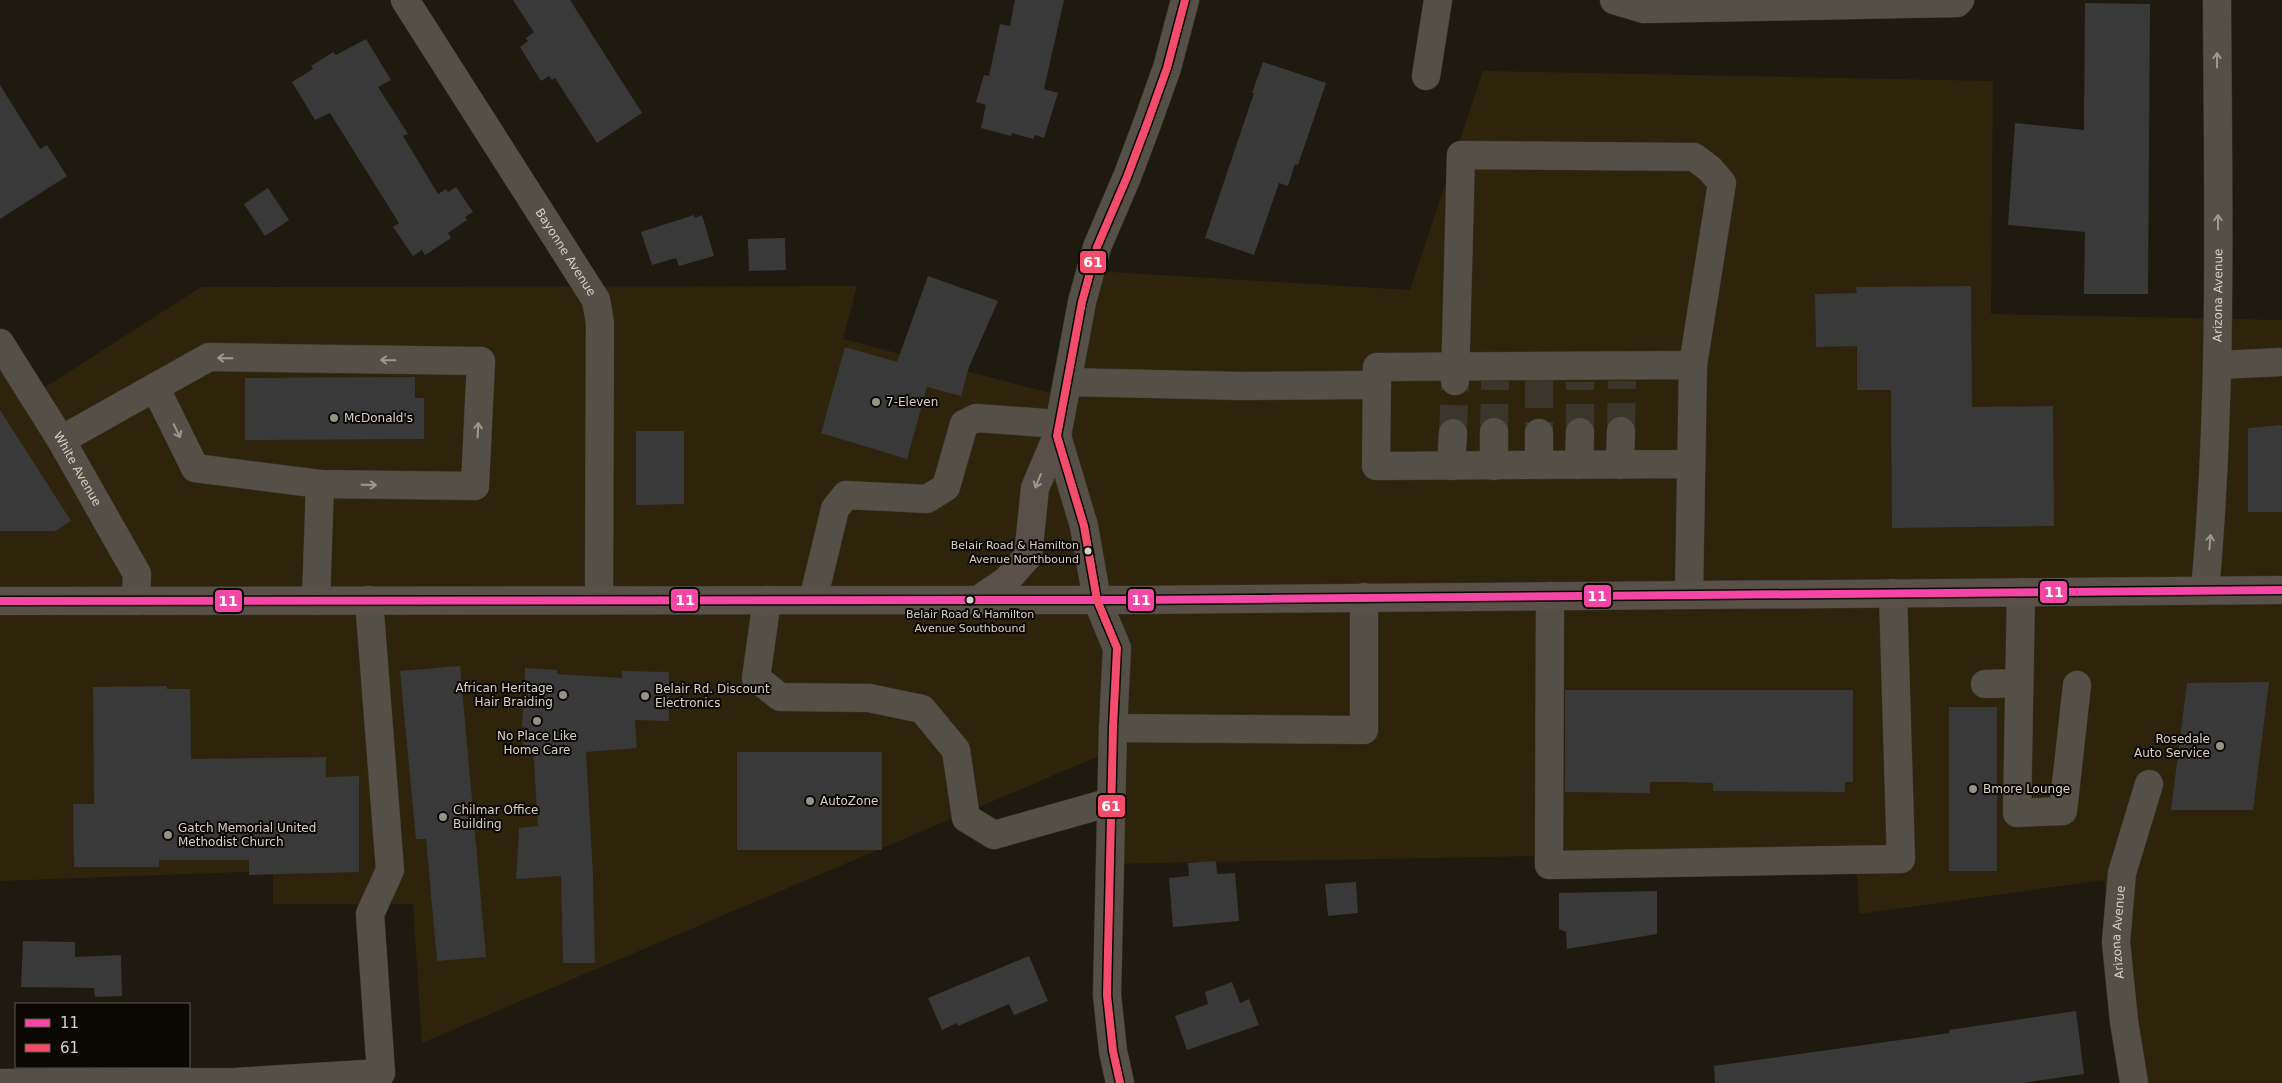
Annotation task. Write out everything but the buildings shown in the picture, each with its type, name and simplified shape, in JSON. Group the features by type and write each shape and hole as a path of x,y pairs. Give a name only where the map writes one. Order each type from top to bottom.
{"main road":[{"path":"978,600 1007,580 1028,556 1035,488 1058,430"},
{"path":"1,608 136,601 1097,600 2282,590"}],"street":[{"name":"Bayonne Avenue","path":"405,0 596,300 600,323 599,600"},
{"path":"1120,1083 1113,1051 1107,995 1113,728 1118,648 1097,600 1084,526 1058,430 1082,302 1097,247 1128,177 1167,68 1184,0"},
{"path":"1426,76 1438,0"},
{"path":"1614,0 1644,9 1957,3 1960,0"},
{"name":"Arizona Avenue","path":"2205,590 2212,521 2219,365 2217,0"},
{"path":"1455,374 1461,155 1694,158 1710,169 1722,183 1693,365 1689,595"},
{"name":"White Avenue","path":"0,343 60,440 137,574 136,601"},
{"path":"60,440 209,357 481,361 475,486 320,484 194,468 156,387"},
{"path":"2219,365 2282,362"},
{"path":"1691,464 1376,466 1377,367 1455,374 1622,374 1693,365"},
{"path":"1067,382 1240,386 1377,385"},
{"path":"813,600 835,509 846,495 927,499 946,487 964,424 976,418 1058,430"},
{"path":"1620,465 1621,431"},
{"path":"1494,432 1494,466"},
{"path":"1579,465 1580,432"},
{"path":"1451,466 1452,433"},
{"path":"1539,433 1539,465"},
{"path":"316,601 320,484"},
{"path":"2021,592 2017,812 2063,811 2077,685"},
{"path":"1550,596 1549,865 1901,860 1893,593"},
{"path":"1113,728 1364,730 1364,597"},
{"path":"0,1083 236,1083 381,1073 370,914 390,870 369,600"},
{"path":"767,600 756,678 780,697 869,698 922,709 956,750 966,818 994,835 1111,802"},
{"path":"1985,684 2019,683"},
{"name":"Arizona Avenue","path":"2134,1083 2124,1021 2116,942 2122,873 2149,784"}],"shaded area":[{"path":"1483,71 1993,81 1991,314 2282,320 2282,1083 2128,1083 2104,880 1859,914 1856,850 1104,864 1111,751 422,1043 413,904 273,904 273,871 0,881 0,343 33,395 201,287 857,286 843,339 1062,396 1095,271 1410,290"}],"tunnel":[{"path":"1539,380 1539,433"},
{"path":"1453,433 1455,381"},
{"path":"1494,432 1495,381"},
{"path":"1621,431 1622,381"},
{"path":"1580,382 1580,432"}],"transit line":[{"name":"61","path":"1120,1083 1113,1051 1107,995 1113,728 1117,648 1097,600 1084,526 1057,436 1082,302 1097,247 1127,177 1167,68 1185,0"},
{"name":"11","path":"0,601 1134,600 2282,590"}],"place":[{"name":"7-Eleven","path":"876,402"},
{"name":"McDonald's","path":"334,418"},
{"name":"Belair Road & Hamilton Avenue Northbound","path":"1088,551"},
{"name":"Belair Road & Hamilton Avenue Southbound","path":"970,600"},
{"name":"African Heritage Hair Braiding","path":"563,695"},
{"name":"Belair Rd. Discount Electronics","path":"645,696"},
{"name":"No Place Like Home Care","path":"537,721"},
{"name":"Rosedale Auto Service","path":"2220,746"},
{"name":"Bmore Lounge","path":"1973,789"},
{"name":"AutoZone","path":"810,801"},
{"name":"Chilmar Office Building","path":"443,817"},
{"name":"Gatch Memorial United Methodist Church","path":"168,835"}]}
